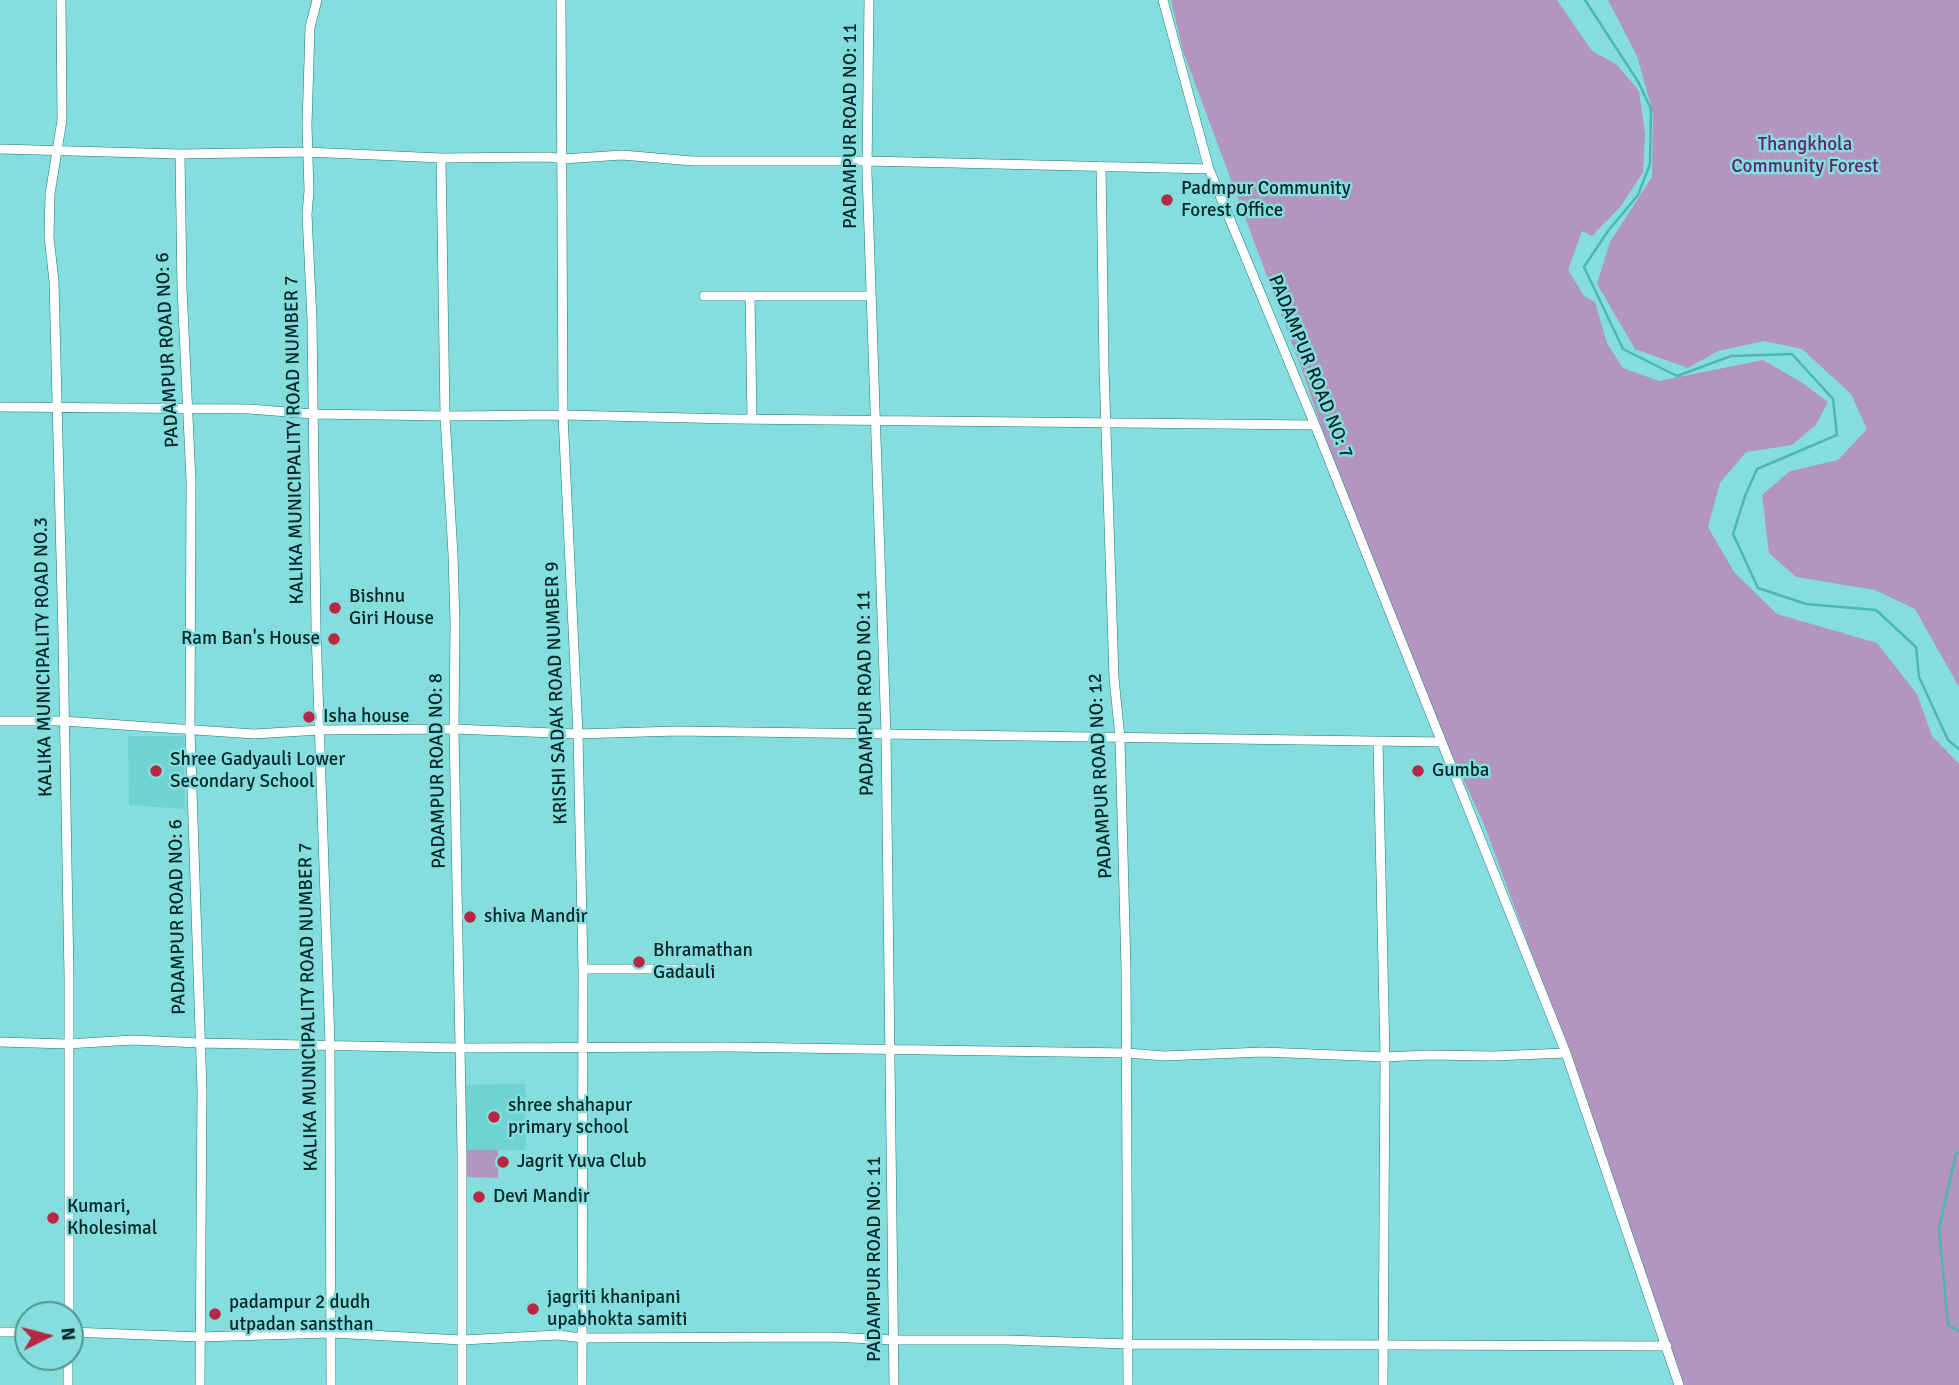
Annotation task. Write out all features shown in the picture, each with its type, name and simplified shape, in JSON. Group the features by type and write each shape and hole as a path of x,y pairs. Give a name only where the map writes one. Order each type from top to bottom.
{"street":[{"name":"KALIKA MUNICIPALITY ROAD NO.3","path":"61,0 62,120 50,194 50,237 54,281 69,976 69,1301"},
{"name":"KALIKA MUNICIPALITY ROAD NUMBER 7","path":"317,0 310,27 307,214 330,1044 331,1385"},
{"name":"KRISHI SADAK ROAD NUMBER 9","path":"561,0 563,415 578,734 583,969 582,1385"},
{"name":"PADAMPUR ROAD NO: 11","path":"869,0 867,161 886,734 894,1385"},
{"name":"PADAMPUR ROAD NO: 7","path":"1163,0 1209,169 1315,425 1566,1053 1679,1385"},
{"path":"0,149 180,154 307,152 440,158 563,159 622,155 692,161 867,161 1209,169"},
{"name":"PADAMPUR ROAD NO: 6","path":"180,154 182,301 189,408 192,523 190,730 202,1090 200,1385"},
{"name":"PADAMPUR ROAD NO: 8","path":"440,158 445,416 453,555 462,1385"},
{"name":"PADAMPUR ROAD NO: 12","path":"1101,166 1102,299 1114,678 1120,738 1127,1052 1128,1385"},
{"path":"704,296 871,296"},
{"path":"750,296 752,419"},
{"path":"0,407 249,409 313,414 445,416 563,415 1315,425"},
{"path":"0,722 63,721 254,734 320,730 454,729 578,734 677,731 1441,742"},
{"path":"1378,741 1385,1057 1383,1385"},
{"path":"583,969 695,969"},
{"path":"0,1042 67,1044 133,1040 460,1048 582,1046 1127,1052 1164,1056 1263,1052 1385,1057 1566,1053"},
{"path":"84,1333 200,1337 331,1333 462,1340 558,1335 582,1338 1007,1339 1128,1344 1667,1346"}],"shaded area":[{"name":"Shree Gadyauli Lower Secondary School","path":"128,736 184,736 185,809 129,805"},
{"name":"shree shahapur primary school","path":"525,1084 526,1150 463,1150 462,1085"}],"green space":[{"path":"1171,0 1557,0 1592,51 1616,64 1639,91 1645,134 1643,172 1621,206 1592,236 1582,231 1568,270 1584,296 1595,302 1607,343 1623,368 1659,381 1763,360 1801,382 1828,402 1816,425 1792,445 1746,452 1720,483 1708,527 1734,572 1777,614 1877,643 1917,694 1932,736 1959,764 1959,1385 1681,1385 1574,1069 1484,824 1381,602 1302,370 1183,51"},
{"name":"Thangkhola Community Forest","path":"1608,0 1959,0 1959,687 1915,609 1875,590 1796,577 1769,553 1762,495 1790,471 1838,460 1867,429 1851,394 1802,349 1764,341 1718,351 1688,368 1635,349 1597,284 1610,242 1652,177 1653,113 1637,56"},
{"path":"463,1150 498,1150 498,1178 463,1177"}],"waterway":[{"path":"1585,0 1639,83 1651,109 1650,164 1638,195 1608,231 1584,267 1623,349 1677,376 1731,356 1792,354 1833,399 1837,435 1757,469 1733,534 1758,588 1806,604 1876,610 1916,647 1919,677 1948,740 1959,749"},
{"path":"1959,1152 1956,1154 1939,1229 1948,1325 1959,1331"}],"place":[{"name":"Padmpur Community Forest Office","path":"1167,200"},
{"name":"Bishnu Giri House","path":"335,608"},
{"name":"Ram Ban's House","path":"334,639"},
{"name":"Isha house","path":"309,717"},
{"name":"Shree Gadyauli Lower Secondary School","path":"156,771"},
{"name":"Gumba","path":"1418,771"},
{"name":"shiva Mandir","path":"470,917"},
{"name":"Bhramathan Gadauli","path":"639,962"},
{"name":"shree shahapur primary school","path":"494,1117"},
{"name":"Jagrit Yuva Club","path":"503,1162"},
{"name":"Devi Mandir","path":"479,1197"},
{"name":"Kumari, Kholesimal","path":"53,1218"},
{"name":"jagriti khanipani upabhokta samiti","path":"533,1309"},
{"name":"padampur 2 dudh utpadan sansthan","path":"215,1314"}]}
